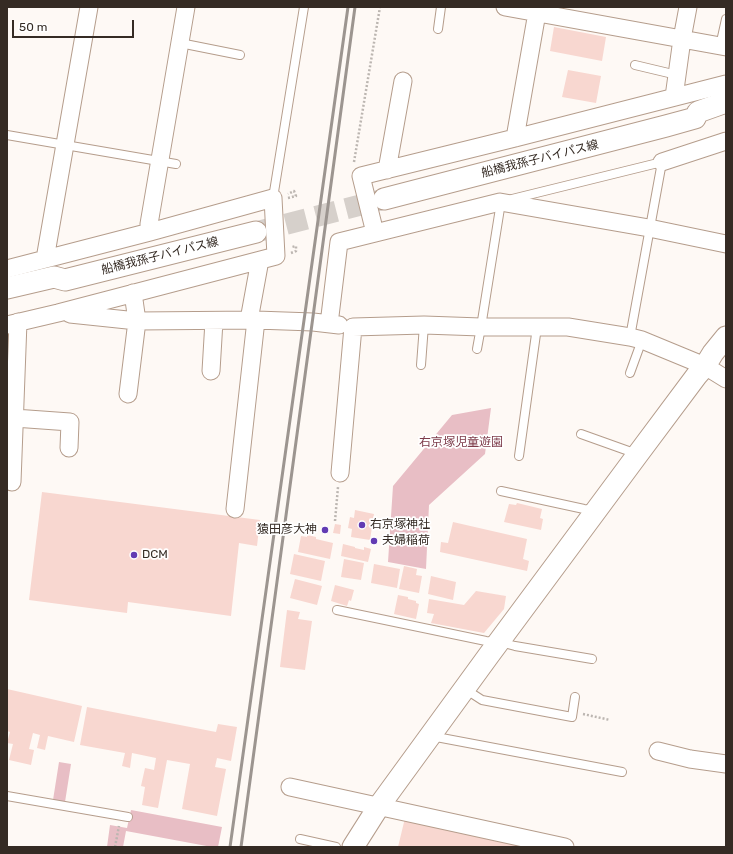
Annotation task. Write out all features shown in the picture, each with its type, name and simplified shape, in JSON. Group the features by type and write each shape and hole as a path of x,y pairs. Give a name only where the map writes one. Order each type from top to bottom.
{"street":[{"path":"45,259 89,7"},
{"path":"150,232 149,224 168,163 180,43 186,7"},
{"path":"505,7 538,10 723,46"},
{"path":"674,97 688,7"},
{"path":"515,138 538,10"},
{"path":"386,170 403,81"},
{"path":"375,233 361,176 726,84"},
{"name":"船橋我孫子バイパス線","path":"695,118 698,112 726,102"},
{"name":"船橋我孫子バイパス線","path":"384,199 695,118 703,122 726,116"},
{"path":"662,162 726,141"},
{"path":"7,269 150,232 272,198 276,256 12,324 14,418 12,482"},
{"path":"329,324 339,242 500,202 649,228 726,244"},
{"name":"船橋我孫子バイパス線","path":"7,288 54,277 65,280 256,232"},
{"path":"235,509 260,260"},
{"name":"船橋我孫子バイパス線","path":"7,300 57,288 65,280"},
{"path":"128,394 137,321 133,293"},
{"path":"58,313 137,321 253,320 313,322 353,327 424,325 482,327 568,326 636,338 705,366 726,379"},
{"path":"211,371 214,321"},
{"path":"340,473 353,327"},
{"path":"353,847 379,806 430,736 596,510 726,337"},
{"path":"14,418 70,422 70,448"},
{"path":"658,751 690,759 726,764"},
{"path":"290,787 565,847"}],"lane":[{"path":"272,198 304,7"},
{"path":"438,29 441,7"},
{"path":"723,46 726,19"},
{"path":"180,43 240,55"},
{"path":"635,65 677,75"},
{"path":"7,135 168,163"},
{"path":"477,349 482,327 500,202 662,162 649,228 636,338 630,373"},
{"path":"422,365 424,325"},
{"path":"518,456 537,327"},
{"path":"581,434 638,454"},
{"path":"501,491 584,509 596,510"},
{"path":"337,610 486,641 500,642 514,646 592,660"},
{"path":"465,689 482,700 572,717 575,697"},
{"path":"430,736 622,772"},
{"path":"7,796 124,816"},
{"path":"300,839 336,847"}],"path":[{"path":"353,167 380,7"},
{"path":"335,521 340,473"},
{"path":"573,712 610,720"},
{"path":"115,847 124,816"}],"green space":[{"name":"右京塚児童遊園","path":"491,408 485,454 429,505 426,569 388,562 393,486 452,415"},
{"path":"59,762 71,764 65,802 53,800"},
{"path":"131,810 222,827 218,847 126,831 123,847 107,847 110,825 127,828"}],"building":[{"path":"554,27 606,37 602,61 550,51"},
{"path":"568,70 601,76 596,103 562,97"},
{"path":"42,492 260,520 257,546 239,543 231,616 128,602 127,613 29,600"},
{"path":"517,503 542,509 540,518 543,519 541,530 504,522 509,504 516,505"},
{"path":"355,510 374,514 370,540 351,537 352,529 348,528 350,517 354,518"},
{"path":"453,522 527,539 523,559 529,561 527,571 440,552 441,542 448,543"},
{"path":"335,524 341,525 340,534 333,533"},
{"path":"307,535 333,543 330,559 298,552 301,536 307,537"},
{"path":"343,544 364,550 364,547 371,549 368,562 341,556"},
{"path":"294,554 325,561 321,581 290,574"},
{"path":"344,559 364,563 361,580 341,577"},
{"path":"374,564 400,569 397,588 371,583"},
{"path":"404,566 417,569 416,575 422,576 419,593 399,589"},
{"path":"431,576 456,582 453,600 428,594"},
{"path":"295,579 322,586 317,605 290,598"},
{"path":"335,585 354,590 351,601 349,600 347,606 331,601"},
{"path":"476,591 506,596 504,609 484,633 431,623 434,614 427,613 429,599 464,605"},
{"path":"398,595 408,597 408,599 416,601 416,603 419,604 416,619 394,614"},
{"path":"287,610 300,612 298,619 312,621 305,670 280,667"},
{"path":"7,689 82,706 74,742 48,736 45,750 37,748 40,735 33,733 29,749 34,750 31,765 9,760 13,744 7,743 10,732 7,731"},
{"path":"87,707 216,732 218,724 237,727 231,761 217,758 215,767 226,769 217,816 182,809 190,764 167,760 158,808 142,805 145,787 141,786 145,768 154,770 156,758 132,753 130,768 122,766 125,753 80,745"},
{"path":"405,818 523,846 523,847 398,847"}],"tunnel":[{"path":"256,232 384,199"}],"railway":[{"path":"230,847 348,7"},
{"path":"241,847 355,7"}],"place":[{"name":"右京塚神社","path":"362,525"},
{"name":"猿田彦大神","path":"325,530"},
{"name":"夫婦稲荷","path":"374,541"},
{"name":"DCM","path":"134,555"}]}
